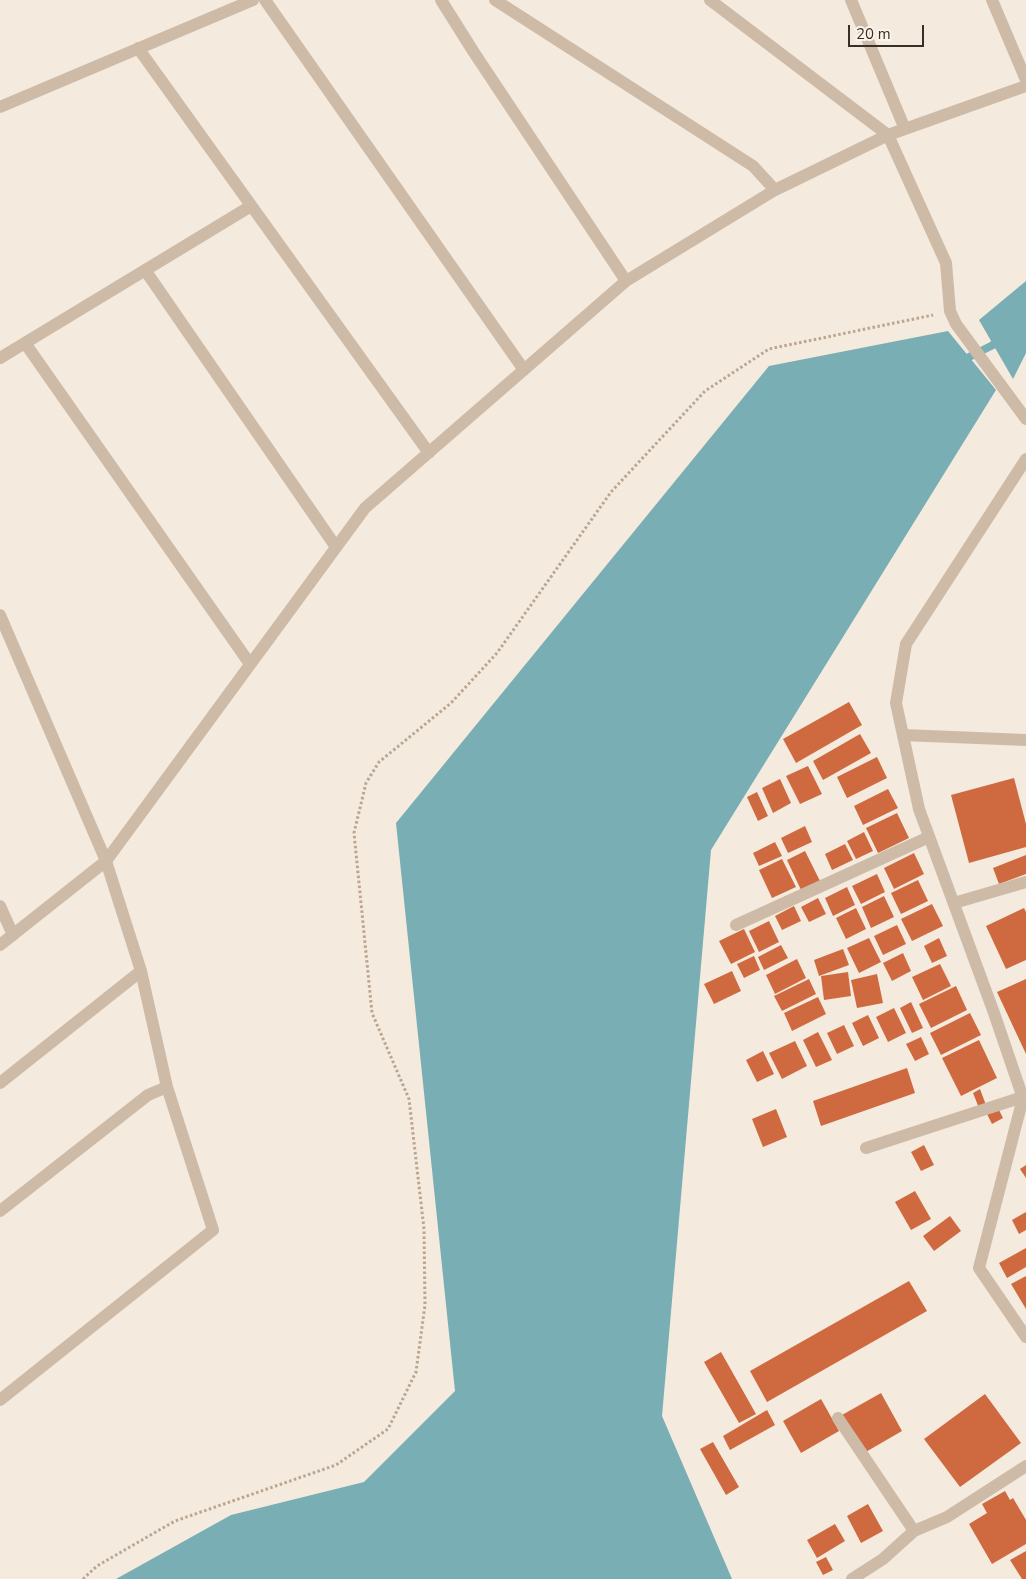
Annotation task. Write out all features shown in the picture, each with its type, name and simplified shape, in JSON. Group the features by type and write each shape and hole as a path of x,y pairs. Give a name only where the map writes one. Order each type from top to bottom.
{"street":[{"path":"0,107 253,0"},
{"path":"264,0 524,370"},
{"path":"441,0 626,280"},
{"path":"495,0 753,166 775,190"},
{"path":"710,0 888,135 946,262 950,311 956,324 1026,419"},
{"path":"850,0 905,129"},
{"path":"992,0 1026,80"},
{"path":"138,48 429,453"},
{"path":"0,945 106,861 365,508 626,280 775,190 888,135 1026,86"},
{"path":"0,358 251,206"},
{"path":"145,270 336,547"},
{"path":"25,343 250,664"},
{"path":"1026,459 906,644 896,703 918,809 1025,1097 979,1268 1026,1337"},
{"path":"0,615 106,861 142,971 167,1087 213,1230 0,1400"},
{"path":"903,735 1026,740"},
{"path":"736,925 929,837"},
{"path":"954,903 1026,882"},
{"path":"0,906 13,935"},
{"path":"0,1083 142,971"},
{"path":"0,1211 148,1095 167,1087"},
{"path":"866,1148 1025,1097"},
{"path":"838,1418 914,1531"},
{"path":"852,1579 883,1559 914,1531 947,1517 1026,1466"}],"path":[{"path":"83,1579 97,1566 175,1521 336,1465 388,1429 416,1372 425,1306 423,1219 409,1099 372,1012 354,833 366,783 380,762 451,702 497,653 611,492 705,391 769,350 950,311"}],"water":[{"path":"1026,281 1026,353 1013,379 979,320"},
{"path":"948,331 996,390 711,850 662,1416 732,1579 116,1579 231,1515 364,1482 455,1391 396,823 769,366"}],"building":[{"path":"849,702 862,725 796,763 783,739"},
{"path":"860,734 871,753 823,780 813,761"},
{"path":"877,757 887,778 847,798 837,777"},
{"path":"808,766 822,794 800,804 786,776"},
{"path":"1014,778 1026,824 1026,847 969,863 951,795"},
{"path":"780,779 791,803 773,813 762,788"},
{"path":"888,789 898,808 863,825 854,806"},
{"path":"757,792 768,816 758,821 747,797"},
{"path":"897,813 909,838 878,853 866,828"},
{"path":"805,826 812,842 788,853 781,838"},
{"path":"864,832 873,851 856,859 847,841"},
{"path":"775,842 782,856 759,866 753,853"},
{"path":"845,844 853,860 832,870 825,854"},
{"path":"805,851 820,881 801,890 787,860"},
{"path":"914,853 924,874 894,889 884,868"},
{"path":"1026,855 1026,874 999,884 993,868"},
{"path":"782,859 796,887 772,898 759,870"},
{"path":"877,874 885,892 861,904 852,886"},
{"path":"918,880 928,901 901,914 891,893"},
{"path":"847,887 855,905 833,916 825,898"},
{"path":"884,896 894,917 871,928 862,907"},
{"path":"818,898 826,914 809,922 801,907"},
{"path":"932,904 943,926 912,941 901,919"},
{"path":"794,906 801,921 782,930 775,916"},
{"path":"856,908 866,929 846,939 836,918"},
{"path":"1024,908 1026,912 1026,960 1006,969 986,926"},
{"path":"769,921 779,942 759,952 749,931"},
{"path":"897,925 906,944 883,955 874,936"},
{"path":"744,929 755,952 731,964 719,941"},
{"path":"869,938 881,962 859,973 847,948"},
{"path":"939,938 947,956 932,963 924,946"},
{"path":"781,945 788,958 764,970 758,957"},
{"path":"843,949 849,965 819,976 814,960"},
{"path":"903,953 911,971 892,981 883,963"},
{"path":"754,956 760,970 744,978 737,964"},
{"path":"797,959 806,978 775,994 766,975"},
{"path":"940,964 951,986 923,1000 912,977"},
{"path":"732,971 741,991 714,1004 704,984"},
{"path":"848,972 851,996 824,1000 821,976"},
{"path":"877,974 883,1003 857,1008 851,980"},
{"path":"809,979 816,994 782,1011 774,996"},
{"path":"1026,979 1026,1054 997,992"},
{"path":"956,986 967,1010 931,1028 919,1004"},
{"path":"818,997 826,1014 792,1031 784,1013"},
{"path":"911,1002 923,1028 912,1033 900,1008"},
{"path":"894,1008 906,1033 888,1042 876,1017"},
{"path":"970,1013 981,1035 941,1055 930,1033"},
{"path":"868,1015 879,1038 863,1046 852,1023"},
{"path":"844,1025 854,1046 837,1054 827,1033"},
{"path":"818,1032 832,1060 816,1067 803,1040"},
{"path":"921,1037 929,1054 915,1061 906,1044"},
{"path":"979,1040 997,1078 961,1096 942,1058"},
{"path":"795,1041 807,1066 782,1079 769,1053"},
{"path":"763,1051 774,1074 757,1082 746,1060"},
{"path":"907,1068 915,1093 821,1126 813,1101"},
{"path":"980,1089 986,1105 979,1108 973,1093"},
{"path":"998,1108 1003,1118 992,1124 987,1114"},
{"path":"776,1109 787,1137 763,1147 752,1119"},
{"path":"924,1145 934,1165 921,1171 911,1152"},
{"path":"1026,1165 1026,1178 1020,1169"},
{"path":"915,1191 931,1219 911,1230 895,1202"},
{"path":"1026,1212 1026,1230 1019,1234 1012,1220"},
{"path":"950,1216 961,1231 934,1251 923,1236"},
{"path":"1026,1248 1026,1267 1007,1278 999,1263"},
{"path":"1026,1276 1026,1309 1011,1284"},
{"path":"909,1281 927,1311 767,1402 750,1371"},
{"path":"721,1352 756,1414 739,1423 704,1362"},
{"path":"881,1393 902,1431 864,1453 842,1415"},
{"path":"985,1394 1021,1443 960,1487 924,1439"},
{"path":"821,1399 839,1431 801,1453 783,1421"},
{"path":"767,1410 775,1425 730,1450 723,1436"},
{"path":"713,1442 739,1487 726,1495 700,1449"},
{"path":"1005,1491 1010,1500 1013,1498 1026,1520 1026,1544 992,1564 969,1524 987,1513 982,1504"},
{"path":"868,1504 883,1531 861,1543 847,1516"},
{"path":"835,1524 845,1541 817,1558 807,1540"},
{"path":"1026,1551 1026,1579 1022,1579 1010,1560"},
{"path":"826,1557 833,1570 823,1575 816,1562"}],"waterway":[{"path":"961,361 993,345 1000,337"}]}
